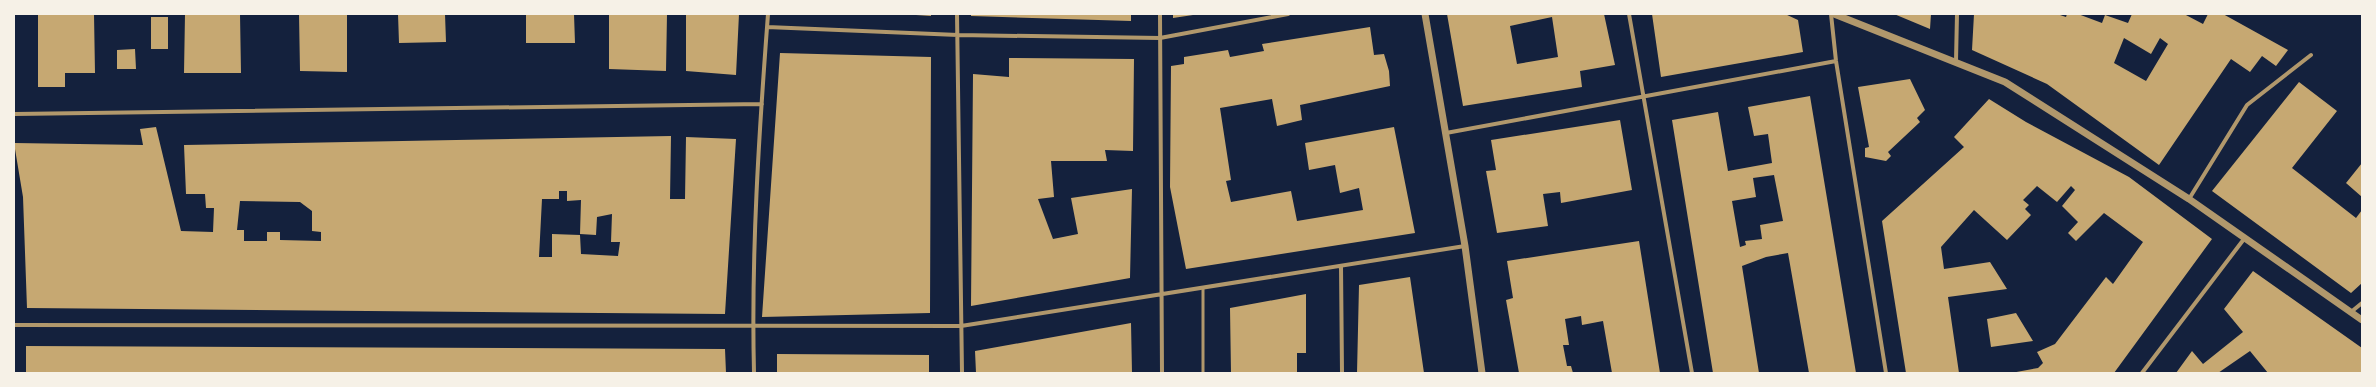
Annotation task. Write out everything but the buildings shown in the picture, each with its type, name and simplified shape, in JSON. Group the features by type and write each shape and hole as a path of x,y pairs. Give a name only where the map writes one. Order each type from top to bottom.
{"street":[{"path":"754,373 753,324 762,104 768,14"},
{"path":"957,14 962,373"},
{"path":"1160,14 1162,373"},
{"path":"767,27 958,35 1160,38 1288,14"},
{"path":"1425,14 1465,246 1482,373"},
{"path":"1629,14 1642,96 1692,373"},
{"path":"1831,14 1836,61 1886,373"},
{"path":"1834,14 1956,61 2005,82 2189,199 2244,239 2362,320"},
{"path":"1956,61 1957,14"},
{"path":"2189,199 2247,105 2311,55"},
{"path":"1446,133 1836,61"},
{"path":"14,114 762,104"},
{"path":"2142,373 2244,239"},
{"path":"14,325 753,324 961,326 1465,246"},
{"path":"1341,266 1342,373"},
{"path":"2351,312 2362,303"}],"lane":[{"path":"1203,288 1203,373"}]}
